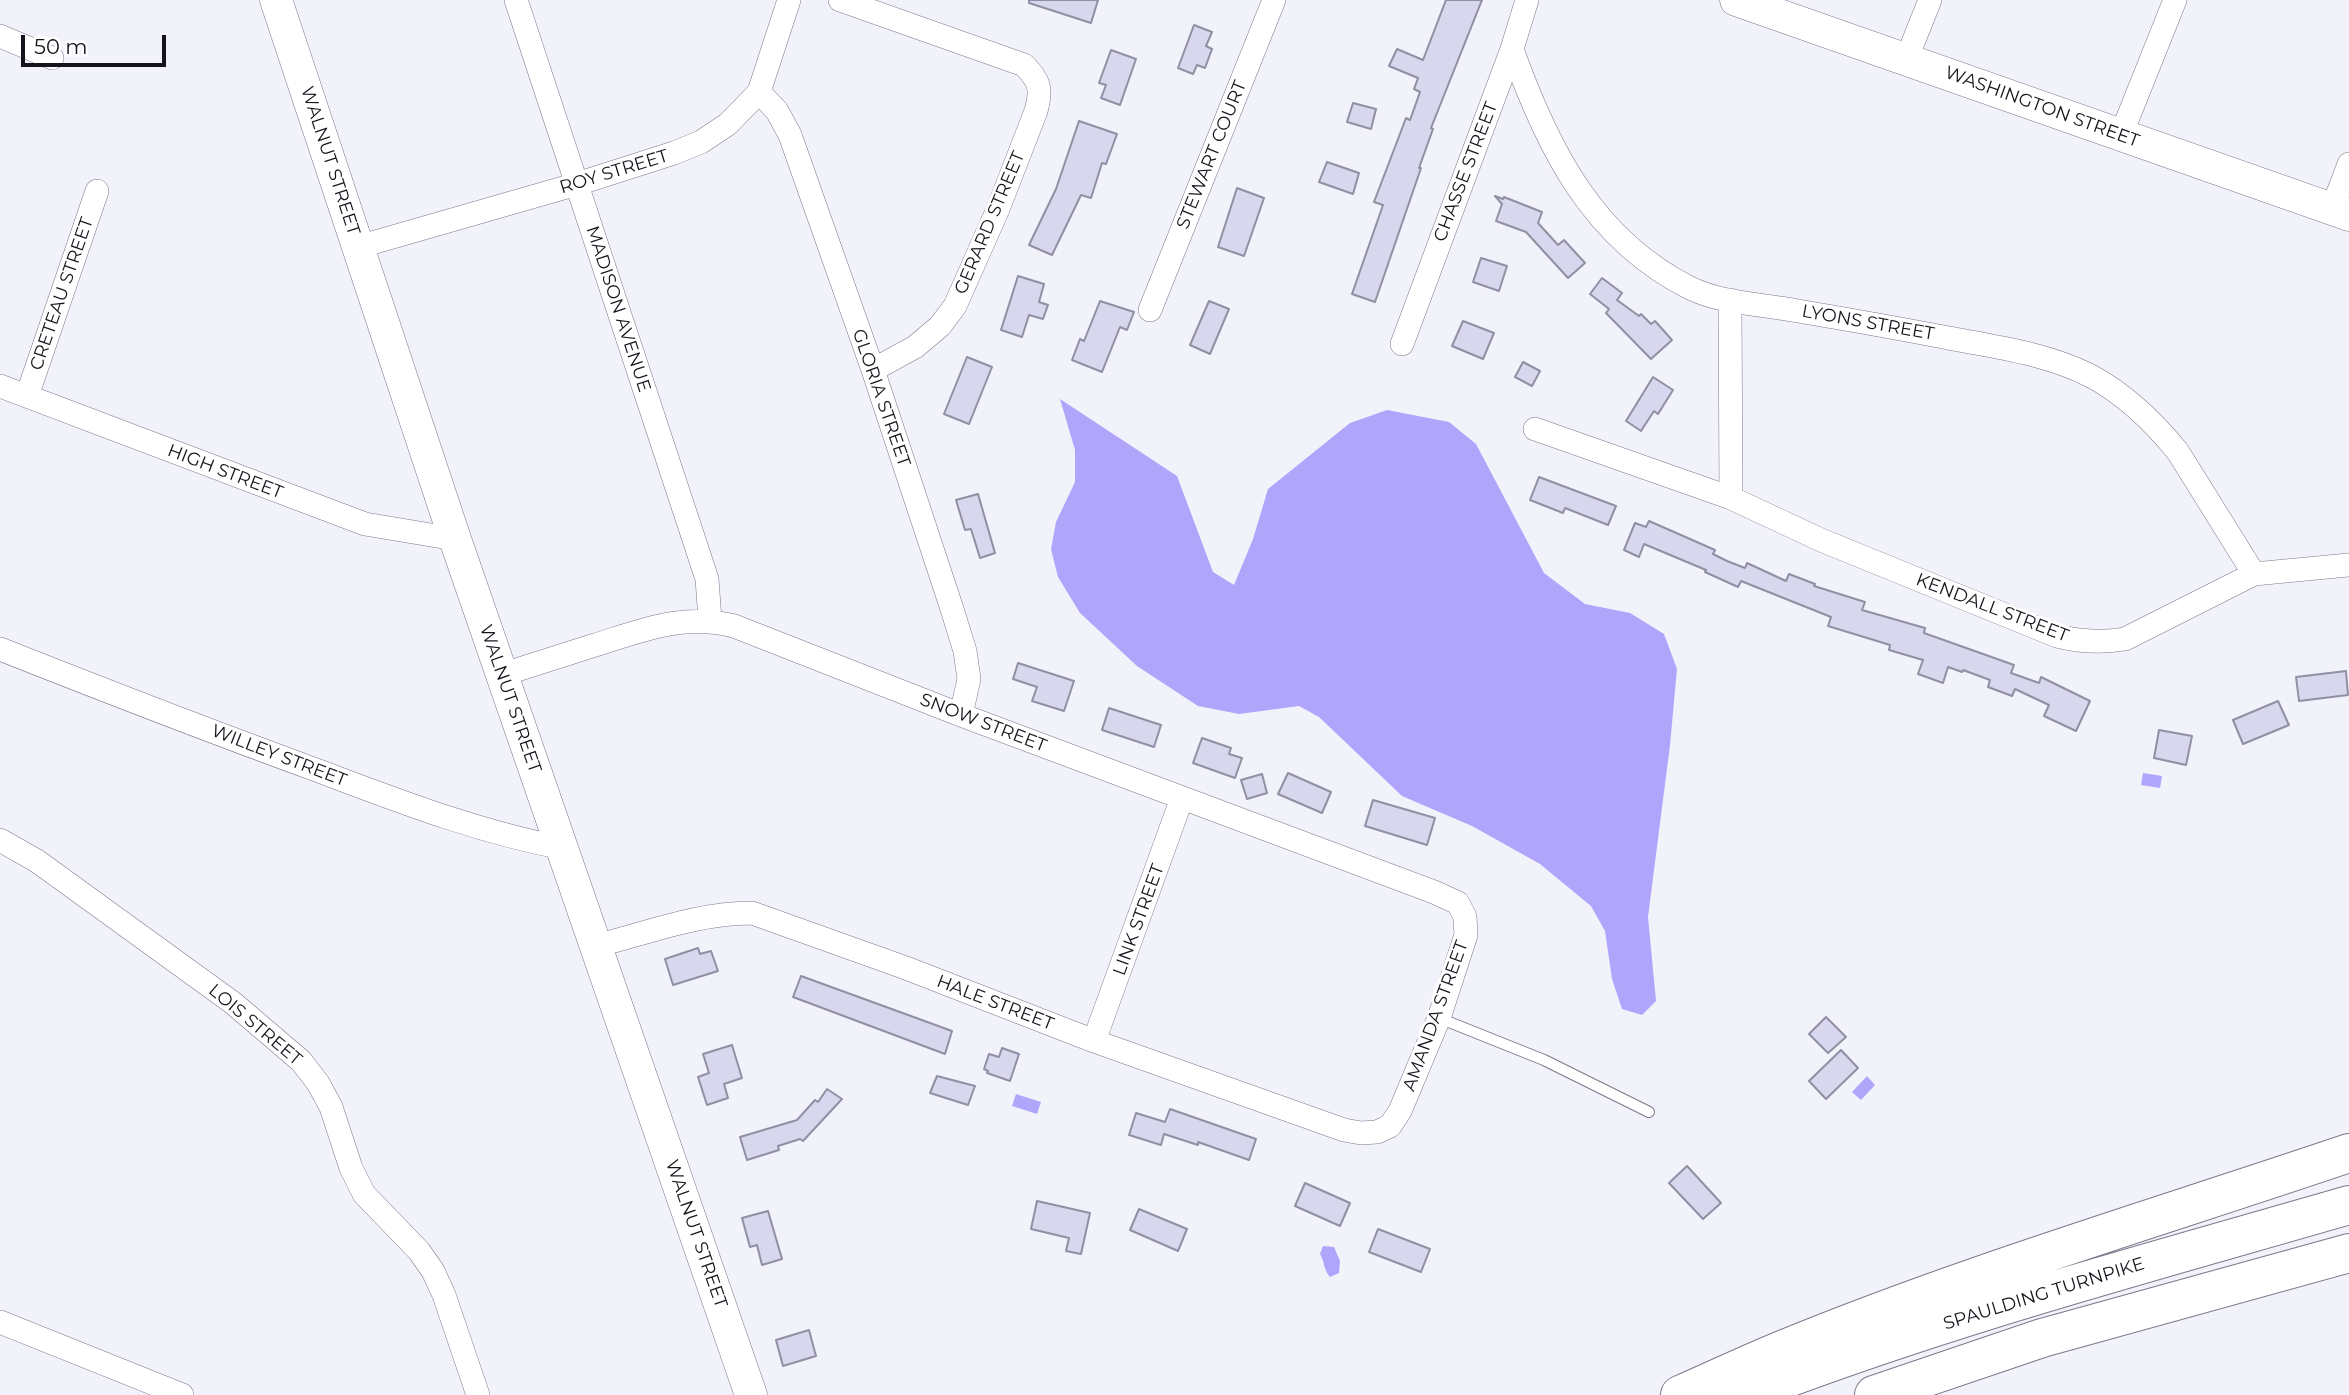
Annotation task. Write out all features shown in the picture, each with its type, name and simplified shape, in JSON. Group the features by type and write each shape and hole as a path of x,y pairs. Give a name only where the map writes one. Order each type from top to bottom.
{"highway":[{"path":"1680,1395 1782,1350 1893,1308 2118,1229 2349,1153"},
{"name":"SPAULDING TURNPIKE","path":"1743,1395 1829,1362 2052,1289 2349,1205"},
{"path":"1874,1395 2042,1338 2340,1258"}],"main road":[{"name":"WALNUT STREET","path":"276,0 455,540 751,1395"},
{"name":"WASHINGTON STREET","path":"1736,0 2340,212"}],"street":[{"name":"MADISON AVENUE","path":"516,0 707,579 710,620"},
{"name":"ROY STREET","path":"358,247 576,184 702,142 728,124 759,92 789,0"},
{"name":"GERARD STREET","path":"840,0 1024,65 1037,78 1039,99 998,209 955,306 940,326 915,347 873,370"},
{"name":"STEWART COURT","path":"1150,310 1274,0"},
{"name":"CHASSE STREET","path":"1402,344 1513,49 1527,0"},
{"path":"1906,60 1930,0"},
{"path":"2121,135 2175,0"},
{"path":"0,36 52,58"},
{"name":"LYONS STREET","path":"1513,49 1530,98 1571,180 1599,217 1632,249 1669,277 1712,298 1866,322 1982,344 2071,367 2091,377 2130,402 2178,452 2254,574"},
{"name":"GLORIA STREET","path":"759,92 777,111 790,135 873,370 965,652 969,679 961,715"},
{"path":"2340,212 2349,164"},
{"name":"CRETEAU STREET","path":"27,396 97,191"},
{"path":"1730,300 1731,498"},
{"name":"HIGH STREET","path":"0,386 365,524 455,540"},
{"name":"KENDALL STREET","path":"1535,429 1731,498 1833,545 2044,631 2080,642 2103,643 2125,639 2254,574"},
{"path":"2254,574 2349,565"},
{"name":"SNOW STREET","path":"501,675 649,627 710,620 734,626 1458,903"},
{"name":"WILLEY STREET","path":"0,649 231,739 469,826 518,840 562,848"},
{"name":"LINK STREET","path":"1094,1041 1182,798"},
{"name":"LOIS STREET","path":"0,840 37,861 222,995 301,1062 318,1083 331,1107 351,1168 364,1195 419,1251 433,1270 478,1395"},
{"name":"AMANDA STREET","path":"1390,1126 1400,1111 1439,1018 1466,935 1465,917 1458,903"},
{"name":"HALE STREET","path":"596,946 703,917 751,913 906,968 1094,1041 1344,1130 1369,1132 1390,1126"},
{"path":"0,1322 182,1395"}],"lane":[{"path":"1439,1018 1544,1060 1649,1112"}],"shaded area":[{"path":"1060,399 1177,476 1213,572 1234,585 1253,539 1268,489 1350,423 1387,410 1449,422 1476,444 1544,573 1585,604 1630,613 1664,634 1677,669 1648,917 1656,1001 1642,1015 1622,1009 1612,979 1605,931 1591,906 1540,864 1472,826 1402,796 1319,717 1299,706 1239,714 1198,706 1137,666 1080,613 1058,577 1051,549 1056,522 1075,482 1075,450"},
{"path":"2143,773 2162,776 2160,788 2141,785"},
{"path":"1867,1076 1875,1085 1861,1100 1852,1092"},
{"path":"1016,1094 1041,1102 1037,1114 1012,1106"},
{"path":"1323,1246 1334,1247 1340,1261 1339,1273 1330,1277 1320,1254"}],"building":[{"path":"1029,0 1098,0 1091,23 1029,3"},
{"path":"1446,0 1482,0 1431,128 1433,129 1421,168 1375,302 1352,294 1383,205 1374,202 1406,118 1410,120 1420,92 1414,89 1418,78 1389,66 1397,49 1423,60"},
{"path":"1194,25 1212,32 1206,46 1212,49 1205,68 1197,65 1193,74 1178,68"},
{"path":"1111,50 1136,59 1120,105 1101,98 1106,85 1099,83"},
{"path":"1353,103 1376,109 1371,129 1347,122"},
{"path":"1079,121 1117,134 1106,164 1102,163 1091,198 1081,195 1052,255 1029,245 1056,189"},
{"path":"1327,162 1359,173 1353,194 1319,182"},
{"path":"1237,188 1264,198 1244,256 1218,247"},
{"path":"1495,196 1542,212 1538,223 1558,245 1564,240 1585,263 1568,278 1526,232 1496,221 1502,204"},
{"path":"1481,258 1507,266 1499,291 1473,282"},
{"path":"1018,276 1044,284 1039,302 1048,305 1043,319 1029,315 1022,337 1001,330"},
{"path":"1602,278 1622,293 1617,300 1639,316 1641,314 1651,324 1655,321 1672,340 1651,359 1606,313 1609,309 1590,294"},
{"path":"1100,301 1134,312 1127,330 1120,327 1102,372 1072,360 1080,339 1084,341"},
{"path":"1209,301 1229,309 1210,354 1190,345"},
{"path":"1463,321 1494,333 1483,359 1452,346"},
{"path":"967,357 992,367 969,424 944,414"},
{"path":"1523,362 1540,371 1532,386 1515,377"},
{"path":"1653,377 1673,390 1658,414 1654,411 1641,431 1626,421"},
{"path":"1539,477 1616,506 1608,525 1565,508 1563,513 1530,500"},
{"path":"978,494 995,553 980,558 971,529 965,530 956,500"},
{"path":"1649,521 1715,550 1713,554 1727,561 1745,568 1747,563 1786,581 1789,574 1815,584 1814,586 1865,602 1862,610 1925,628 1924,633 2014,665 2011,673 2039,683 2041,677 2090,701 2076,731 2044,716 2049,705 2015,689 2012,696 1988,687 1990,680 1963,670 1962,672 1948,667 1943,683 1918,674 1923,660 1889,650 1890,645 1828,626 1831,617 1741,581 1738,587 1705,572 1706,570 1644,544 1639,557 1624,550 1635,523 1646,527"},
{"path":"1018,663 1074,681 1064,711 1032,701 1037,687 1013,679"},
{"path":"2346,671 2348,695 2299,701 2296,677"},
{"path":"2278,701 2289,725 2243,744 2233,720"},
{"path":"1109,708 1161,725 1154,747 1102,730"},
{"path":"2159,730 2192,736 2186,765 2154,758"},
{"path":"1202,738 1231,748 1229,754 1242,758 1235,778 1193,763"},
{"path":"1288,773 1331,792 1322,813 1278,794"},
{"path":"1262,774 1267,793 1247,799 1241,780"},
{"path":"1373,800 1435,818 1427,845 1365,826"},
{"path":"698,948 700,954 711,951 718,971 673,985 665,959"},
{"path":"801,976 952,1031 945,1054 793,997"},
{"path":"1826,1017 1846,1037 1828,1053 1809,1034"},
{"path":"732,1045 742,1078 724,1084 728,1098 707,1105 698,1077 709,1073 703,1054"},
{"path":"1002,1048 1019,1054 1010,1081 987,1073 984,1069 989,1054 999,1057"},
{"path":"1841,1050 1858,1068 1826,1099 1809,1081"},
{"path":"937,1076 975,1086 968,1105 930,1093"},
{"path":"827,1089 842,1099 803,1141 800,1139 778,1146 779,1150 747,1160 740,1137 797,1120 815,1100 818,1102"},
{"path":"1170,1109 1256,1139 1249,1160 1198,1142 1198,1145 1164,1134 1161,1145 1129,1135 1136,1113 1165,1122"},
{"path":"1687,1166 1721,1203 1703,1219 1669,1183"},
{"path":"1305,1183 1350,1203 1340,1226 1295,1206"},
{"path":"1037,1201 1090,1213 1081,1254 1066,1251 1069,1238 1031,1229"},
{"path":"1139,1209 1187,1229 1178,1251 1130,1230"},
{"path":"768,1211 782,1259 762,1265 757,1245 750,1247 742,1218"},
{"path":"1378,1229 1430,1249 1421,1272 1369,1252"},
{"path":"809,1330 816,1356 783,1366 776,1340"}]}
